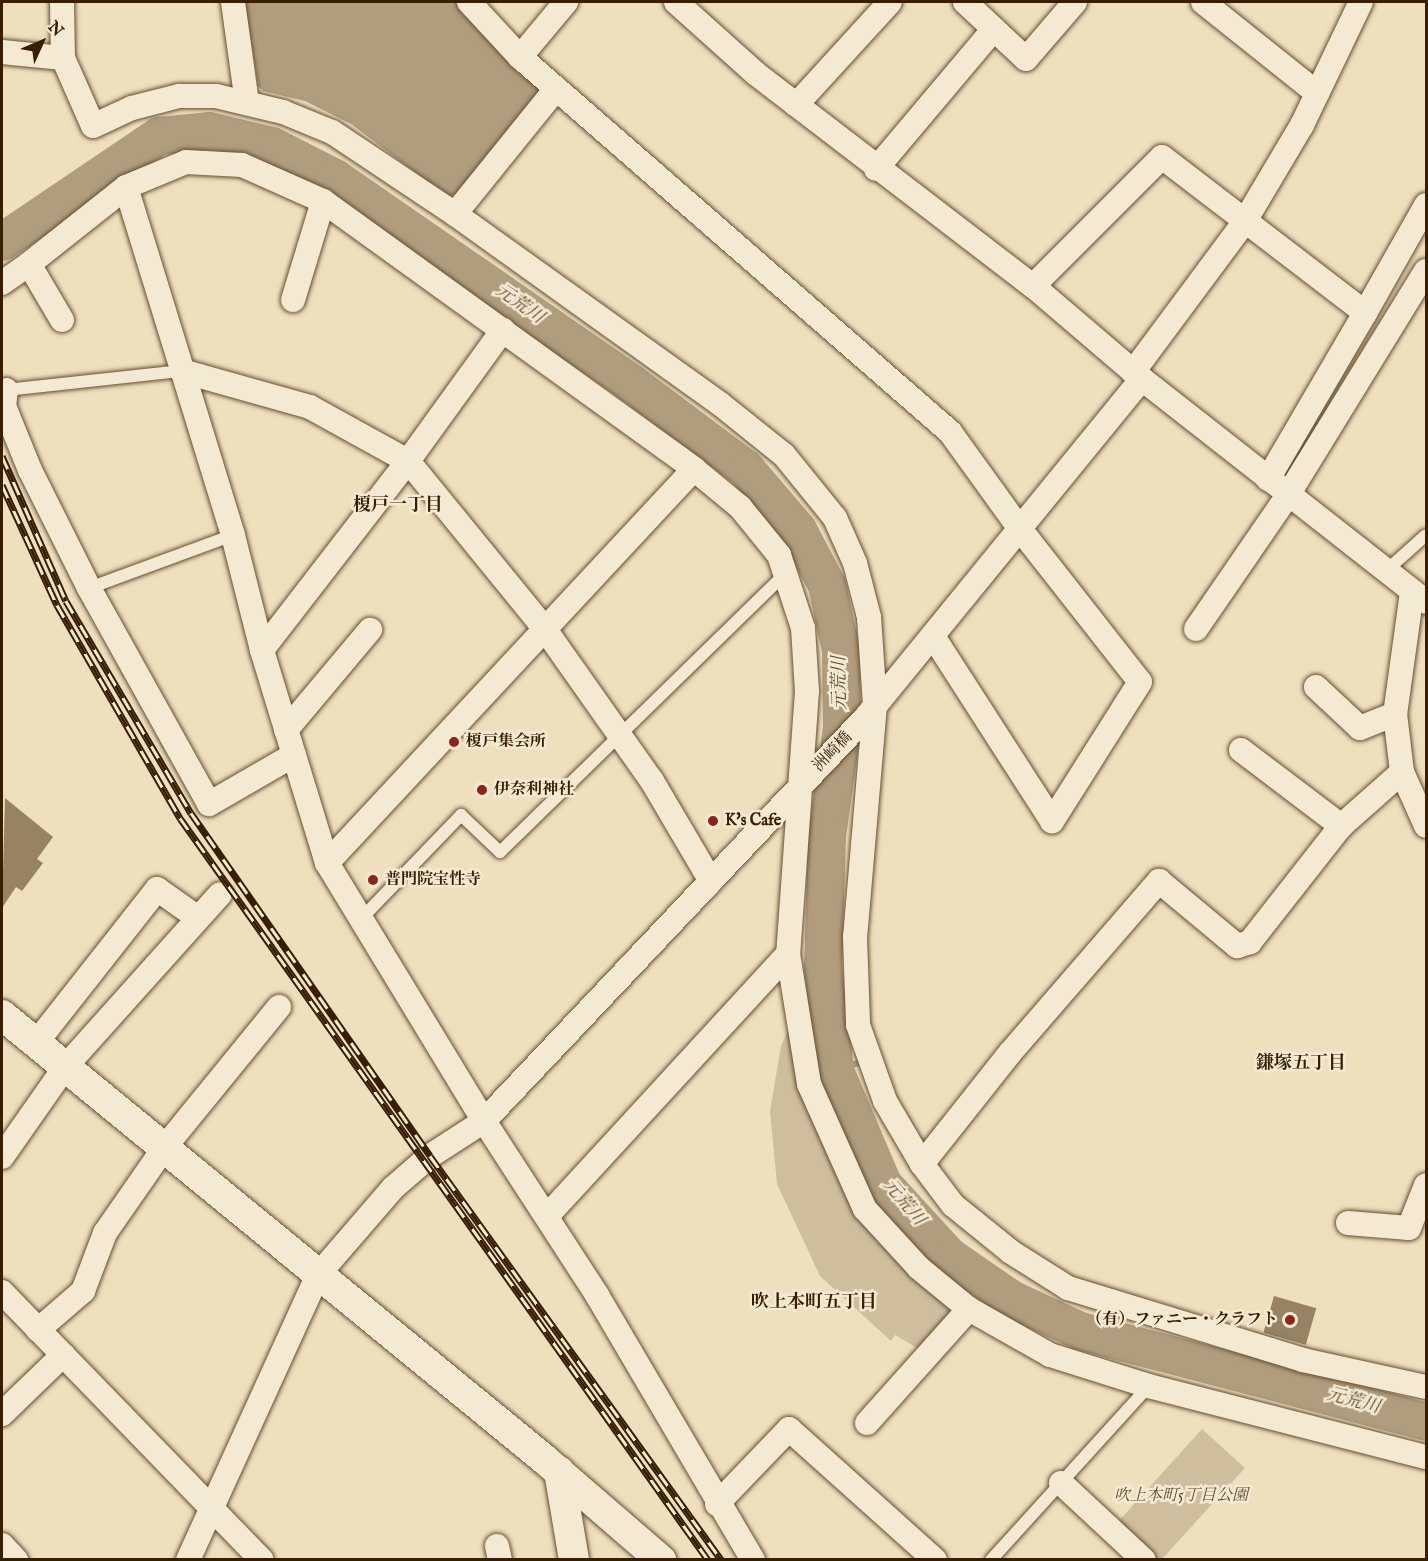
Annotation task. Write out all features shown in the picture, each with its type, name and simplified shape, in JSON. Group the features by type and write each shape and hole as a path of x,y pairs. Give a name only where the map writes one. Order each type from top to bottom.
{"street":[{"path":"62,2 63,58 93,126 132,108 179,96 216,96 283,112 332,132 455,214 719,404 784,454 835,518 855,563 868,617 871,711 855,937 858,1025 885,1101 922,1164 953,1205 1011,1252 1068,1288 1303,1360 1426,1387"},
{"path":"233,2 247,103"},
{"path":"470,2 520,57 950,432 1020,529 1140,682 1052,821 933,636"},
{"path":"520,57 566,2"},
{"path":"676,2 796,105 876,169 1033,286 1138,375 1288,495 1388,570 1419,597 1395,714 1402,772 1426,826"},
{"path":"796,105 890,2"},
{"path":"965,2 1026,59 1075,2"},
{"path":"1203,2 1317,93"},
{"name":"洲崎橋","path":"188,1560 318,1275 393,1188 430,1156 484,1121 871,711 933,636 1020,529 1138,375 1245,220 1317,93 1361,2"},
{"path":"876,169 994,29"},
{"path":"2,52 63,58"},
{"path":"455,214 556,89"},
{"path":"1033,286 1162,157 1365,313"},
{"path":"2,283 126,187 186,162 242,165 323,201 694,469 740,507 779,555 803,628 807,691 788,954 809,1084 866,1209 919,1268 969,1309 1050,1355 1149,1386 1426,1456"},
{"path":"126,187 233,535 262,650 327,863 484,1121 547,1216 717,1504 753,1560"},
{"path":"293,300 323,201"},
{"path":"1268,479 1426,205"},
{"path":"28,264 62,320"},
{"path":"1196,629 1288,495 1426,271"},
{"path":"262,650 408,461 503,330"},
{"path":"182,371 310,407 408,461 544,628 652,781 711,881"},
{"path":"6,390 4,406 30,470 89,588 209,804 294,755"},
{"path":"327,863 694,469"},
{"path":"286,730 370,630"},
{"path":"1316,687 1360,728 1395,714"},
{"path":"1241,750 1341,826"},
{"path":"922,1164 1010,1053 1159,880 1237,946 1250,942 1341,826 1402,772"},
{"path":"36,1043 157,889 198,918"},
{"path":"2,1157 13,1146 65,1067 220,894"},
{"path":"547,1216 788,954"},
{"path":"38,1330 83,1291 105,1233 164,1148 279,1007"},
{"path":"2,1015 559,1471 661,1560"},
{"path":"1348,1224 1409,1228 1426,1185"},
{"path":"2,1292 262,1560"},
{"path":"867,1423 969,1309"},
{"path":"2,1413 63,1355"},
{"path":"717,1504 789,1429 935,1560"},
{"path":"559,1471 574,1560"},
{"path":"1061,1483 1144,1560"},
{"path":"2,1545 16,1560"}],"lane":[{"path":"6,390 182,371"},
{"path":"89,588 233,535"},
{"path":"1388,570 1426,535"},
{"path":"360,920 461,815 500,852 621,737 786,573"},
{"path":"991,1560 1149,1386"}],"green space":[{"path":"791,1023 820,1137 956,1306 924,1352 895,1335 891,1341 820,1276 777,1184 770,1111 781,1046"},
{"name":"吹上本町5丁目公園","path":"1202,1429 1245,1468 1162,1559 1156,1559 1117,1523"}],"shaded area":[{"path":"245,2 455,2 518,73 539,88 540,98 458,194 447,196 351,124 305,101 263,91 258,86"}],"building":[{"path":"5,798 53,837 37,859 43,863 22,891 16,887 2,908"},
{"name":"（有）ファニー・クラフト","path":"1274,1296 1316,1308 1306,1345 1264,1333"}],"waterway":[{"name":"元荒川","path":"2,242 159,136 209,131 272,146 335,178 631,383 746,469 798,530 827,585 841,650 842,727 827,836 823,967 835,1071 883,1184 950,1257 1011,1299 1080,1331 1426,1422"},
{"path":"835,1071 861,1062"}],"railway":[{"path":"2,456 66,601 191,813 430,1156 721,1560"},
{"path":"2,485 57,605 180,818 708,1560"}],"place":[{"name":"榎戸集会所","path":"454,742"},
{"name":"伊奈利神社","path":"482,790"},
{"name":"K's Cafe","path":"713,821"},
{"name":"普門院宝性寺","path":"373,880"},
{"name":"（有）ファニー・クラフト","path":"1290,1320"}],"district":[{"name":"榎戸一丁目","path":"398,506"},
{"name":"鎌塚五丁目","path":"1301,1064"},
{"name":"吹上本町五丁目","path":"814,1303"}]}
